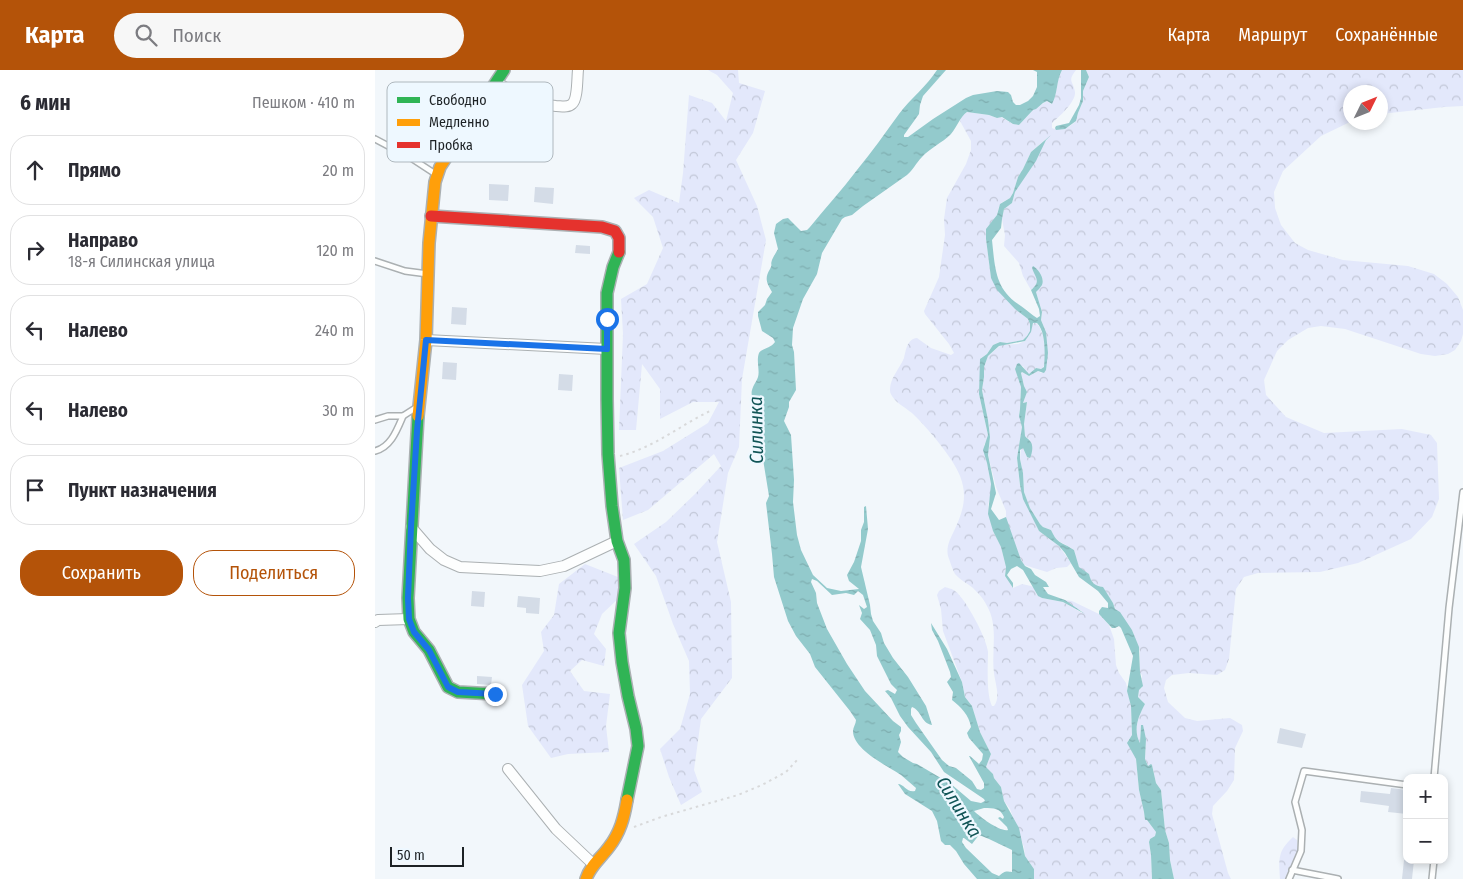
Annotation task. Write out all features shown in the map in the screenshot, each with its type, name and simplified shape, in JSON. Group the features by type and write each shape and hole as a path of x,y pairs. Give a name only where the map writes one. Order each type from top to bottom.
{"street":[{"path":"496,82 504,70"},
{"path":"553,105 567,106 572,104 575,99 578,70"},
{"path":"444,162 435,182 431,216 426,340 411,527 409,619 414,632 429,650 448,687 458,692 495,694"},
{"path":"431,216 602,227 615,231 619,238 620,248 607,293 608,458 617,541 624,560 625,588 619,633 622,662 638,746 623,822 605,852 593,864 586,879"},
{"path":"426,340 607,349"},
{"path":"411,527 430,549 444,560 460,567 540,571 564,566 617,541"},
{"path":"375,622 378,620 409,619"},
{"path":"508,770 556,828 593,864"}],"lane":[{"path":"375,139 387,145"},
{"path":"417,162 438,175"},
{"path":"375,261 405,271 428,274"},
{"path":"375,420 388,416 403,416 420,406"},
{"path":"375,451 381,450 388,444 403,416"},
{"path":"1434,774 1449,608 1463,492"},
{"path":"1289,879 1301,851 1302,830 1295,802 1304,771 1403,784"},
{"path":"1432,879 1433,864"},
{"path":"1292,870 1338,879"}],"path":[{"path":"608,458 629,453 647,445 710,411"},
{"path":"619,831 738,795 786,772 799,758"}],"green space":[{"path":"708,70 738,70 739,83 765,91 753,133 736,160 757,206 766,240 742,379 739,447 728,473 717,542 731,602 732,678 701,719 694,770 702,792 681,805 660,749 680,729 690,694 689,661 673,624 656,576 634,544 666,522 721,466 714,454 648,510 623,520 619,468 663,451 708,423 719,402 693,402 660,419 660,389 642,364 636,430 619,430 623,334 621,299 647,284 663,248 653,217 634,198 649,190 679,203 689,95 712,103 726,121 733,93 717,75"},
{"path":"1062,70 1076,70 1071,79 1075,96 1070,105 1052,123 1052,128 1062,129 1076,121 1083,101 1083,91 1089,77 1086,70 1463,70 1463,106 1388,113 1388,85 1343,85 1343,125 1321,136 1283,171 1274,192 1275,208 1281,225 1295,243 1308,250 1343,260 1408,266 1434,274 1447,284 1458,297 1463,310 1463,334 1455,350 1448,354 1435,356 1421,354 1345,329 1321,326 1308,328 1288,340 1277,351 1264,380 1266,395 1286,417 1324,433 1402,429 1431,435 1437,443 1439,499 1432,517 1411,539 1358,563 1320,572 1258,573 1244,577 1236,589 1229,659 1225,670 1217,675 1189,673 1172,675 1166,680 1164,688 1168,702 1185,718 1197,721 1230,718 1242,725 1243,731 1235,748 1234,780 1213,806 1212,814 1231,879 1174,879 1169,843 1165,830 1161,790 1156,783 1152,765 1148,766 1145,759 1146,739 1141,725 1140,743 1137,734 1138,718 1145,704 1138,697 1139,689 1142,688 1140,651 1132,630 1115,609 1102,587 1095,585 1090,579 1089,574 1078,565 1074,550 1057,540 1051,530 1040,524 1030,508 1024,492 1020,459 1021,448 1023,448 1027,457 1030,458 1030,440 1025,436 1024,424 1027,402 1023,403 1026,394 1021,373 1029,376 1038,371 1041,373 1046,369 1046,332 1041,320 1042,312 1036,292 1043,280 1037,269 1037,284 1031,290 1023,276 1019,263 1004,246 1005,235 1002,219 1004,209 1012,203 1015,192 1047,138 1031,152 1018,177 1013,193 1010,198 1001,203 986,239 991,278 1015,309 1028,319 1030,324 1030,331 1023,340 1007,343 1000,342 993,345 987,354 981,358 979,394 988,435 984,445 991,484 988,505 993,531 1001,547 1006,567 1005,576 1013,588 1022,584 1031,586 1037,595 1042,598 1063,602 1082,613 1082,611 1074,608 1065,600 1072,601 1099,614 1109,625 1114,639 1116,665 1126,683 1131,706 1132,735 1128,741 1136,759 1139,790 1145,820 1156,832 1149,842 1152,879 1034,879 1034,869 1025,856 1024,847 1010,809 1004,801 1001,787 986,767 991,754 980,732 972,706 965,697 962,682 943,631 941,609 937,595 945,587 954,590 960,595 984,638 988,652 990,701 992,706 994,706 997,694 993,665 994,631 991,614 979,594 955,574 948,556 949,543 962,511 964,490 960,476 952,461 925,426 896,401 890,392 890,385 911,340 917,338 931,348 951,355 954,353 924,311 939,277 945,235 944,219 947,198 966,164 971,150 971,141 960,121 961,117 967,112 989,115 997,118 1001,117 1019,125 1033,110 1047,101 1051,104"},
{"path":"1035,322 1041,330 1043,337 1045,364 1043,368 1036,368 1029,374 1027,374 1023,366 1015,367 1021,387 1019,414 1022,427 1017,458 1020,486 1039,531 1059,546 1071,563 1067,567 1056,568 1047,572 1024,565 1009,529 1006,511 996,487 988,455 990,437 982,390 984,367 988,356 1001,345 1018,344 1025,341"},
{"path":"585,564 623,579 620,597 602,614 594,634 606,649 604,666 582,660 570,671 584,691 610,694 606,726 609,752 568,754 551,758 528,726 522,685 544,651 541,632 554,615 559,584"},
{"path":"1293,837 1297,840 1298,848 1290,879 1280,879 1280,856 1284,847"}],"water":[{"name":"Силинка","path":"937,70 946,70 923,96 919,114 904,137 908,137 933,119 973,95 997,91 1008,92 1013,102 1016,105 1020,105 1033,96 1037,87 1037,72 1033,70 1062,70 1052,104 1047,101 1043,103 1033,110 1019,125 1013,124 1002,117 997,118 967,112 951,134 925,154 907,175 852,215 842,219 822,253 817,274 803,299 793,328 792,345 796,390 789,402 784,421 791,435 794,480 793,502 797,535 801,550 813,575 827,588 841,591 859,589 849,581 847,575 854,562 861,541 864,507 866,506 868,529 861,567 873,621 893,658 908,677 926,706 932,725 928,724 918,711 912,707 911,715 942,760 972,781 977,789 981,790 984,788 984,783 969,756 979,764 983,754 969,738 967,733 971,727 966,715 952,700 953,692 947,682 951,677 950,672 932,630 931,623 947,649 962,682 965,697 972,706 980,732 991,754 986,767 1001,787 1004,801 1019,828 1025,856 1034,869 1034,879 977,879 956,851 950,845 945,845 941,841 937,821 932,811 905,794 898,784 910,791 915,791 916,788 901,775 872,757 859,745 853,731 856,720 815,667 810,654 796,636 788,621 774,577 766,503 769,496 758,429 762,419 759,413 759,405 752,396 752,388 758,377 759,353 775,342 773,338 762,331 758,312 765,305 772,292 767,278 772,260 778,249 774,233 776,224 788,218 801,231 807,230 851,177 903,108","holes":["812,579 817,581 832,595 846,593 854,595 858,591 863,595 867,607 864,609 859,605 862,613 860,619 870,630 876,645 877,656 891,684 897,690 895,694 888,690 885,691 908,727 931,752 944,772 985,801 981,803 971,801 951,784 903,757 898,752 901,742 899,735 901,727 865,691 847,664 827,629 817,603 816,593 811,582","984,808 999,810 1004,817 1003,819 998,818 1008,830 995,826 974,811","979,835 1012,850 1012,872 1005,872 999,876 992,873 966,848 962,842 963,838 972,844"]},
{"path":"1081,70 1086,70 1089,77 1083,91 1083,101 1076,121 1065,129 1056,130 1056,126 1069,123 1079,105 1081,98"},
{"path":"1051,135 1046,140 1036,161 1015,192 1012,203 1004,209 1001,228 992,240 996,269 1001,285 1012,300 1037,318 1040,316 1039,309 1031,290 1037,282 1033,266 1039,271 1043,280 1042,285 1036,292 1042,312 1041,320 1046,332 1048,353 1046,370 1044,373 1038,371 1029,376 1021,373 1027,392 1023,403 1027,402 1024,424 1025,436 1030,440 1032,447 1030,458 1027,457 1023,448 1020,450 1024,492 1030,508 1040,524 1051,530 1058,541 1074,550 1079,567 1089,574 1094,584 1103,587 1115,609 1120,612 1132,630 1139,647 1140,672 1143,686 1139,690 1138,697 1145,704 1138,719 1137,733 1140,743 1141,725 1143,725 1146,739 1145,759 1148,766 1152,765 1156,783 1161,790 1165,830 1169,843 1174,879 1152,879 1149,842 1156,832 1145,820 1139,790 1136,759 1127,743 1132,735 1131,706 1127,691 1133,656 1121,628 1119,626 1112,628 1099,614 1102,607 1108,608 1108,603 1098,591 1079,577 1059,546 1039,531 1023,499 1017,458 1022,427 1019,416 1021,387 1015,369 1019,363 1029,374 1036,368 1041,369 1044,367 1045,350 1043,337 1037,323 1033,323 1031,332 1025,341 999,346 988,356 984,367 982,390 990,437 988,455 996,493 991,509 999,520 1006,517 1021,560 1035,575 1046,582 1049,587 1043,587 1048,594 1065,600 1085,614 1063,602 1038,596 1023,570 1017,566 1011,569 1007,575 1013,583 1013,588 1005,576 1006,567 1001,547 993,531 988,514 991,484 983,450 988,435 979,394 980,359 987,354 993,345 1000,342 1007,343 1023,340 1030,331 1030,324 1028,319 1015,309 997,290 991,278 986,229 997,215 1000,204 1010,198 1013,193 1018,177 1031,152"}],"building":[{"path":"489,184 509,185 508,201 489,200"},
{"path":"535,187 554,188 553,204 534,202"},
{"path":"576,245 590,246 590,254 575,253"},
{"path":"452,307 467,308 466,325 451,324"},
{"path":"443,362 457,363 456,380 442,379"},
{"path":"559,374 573,375 572,391 558,390"},
{"path":"472,591 485,592 484,607 471,606"},
{"path":"518,596 540,598 539,614 526,613 526,608 517,607"},
{"path":"477,676 492,677 491,685 477,684"},
{"path":"1280,728 1306,734 1302,748 1277,743"},
{"path":"1391,788 1403,790 1403,814 1388,812 1389,806 1360,802 1361,791 1390,794"},
{"path":"1404,864 1414,864 1412,879 1402,879"}],"traffic: fast":[{"path":"496,82 504,70"},
{"path":"619,252 613,267 607,293 607,399 608,454 612,506 617,541 624,560 625,588 619,633 622,662 638,746 627,800"},
{"path":"418,416 408,598 409,619 414,632 429,650 448,687 458,692 495,694"}],"traffic: slow":[{"path":"418,416 426,340 429,243 435,182 443,162"},
{"path":"586,879 593,866 609,847 619,831 627,800"}],"traffic: jam":[{"path":"431,216 602,227 615,231 619,238 619,252"}],"route":[{"path":"495,694 458,692 448,687 429,650 414,632 409,619 411,527 417,431 426,340 607,349 607,319"}]}
